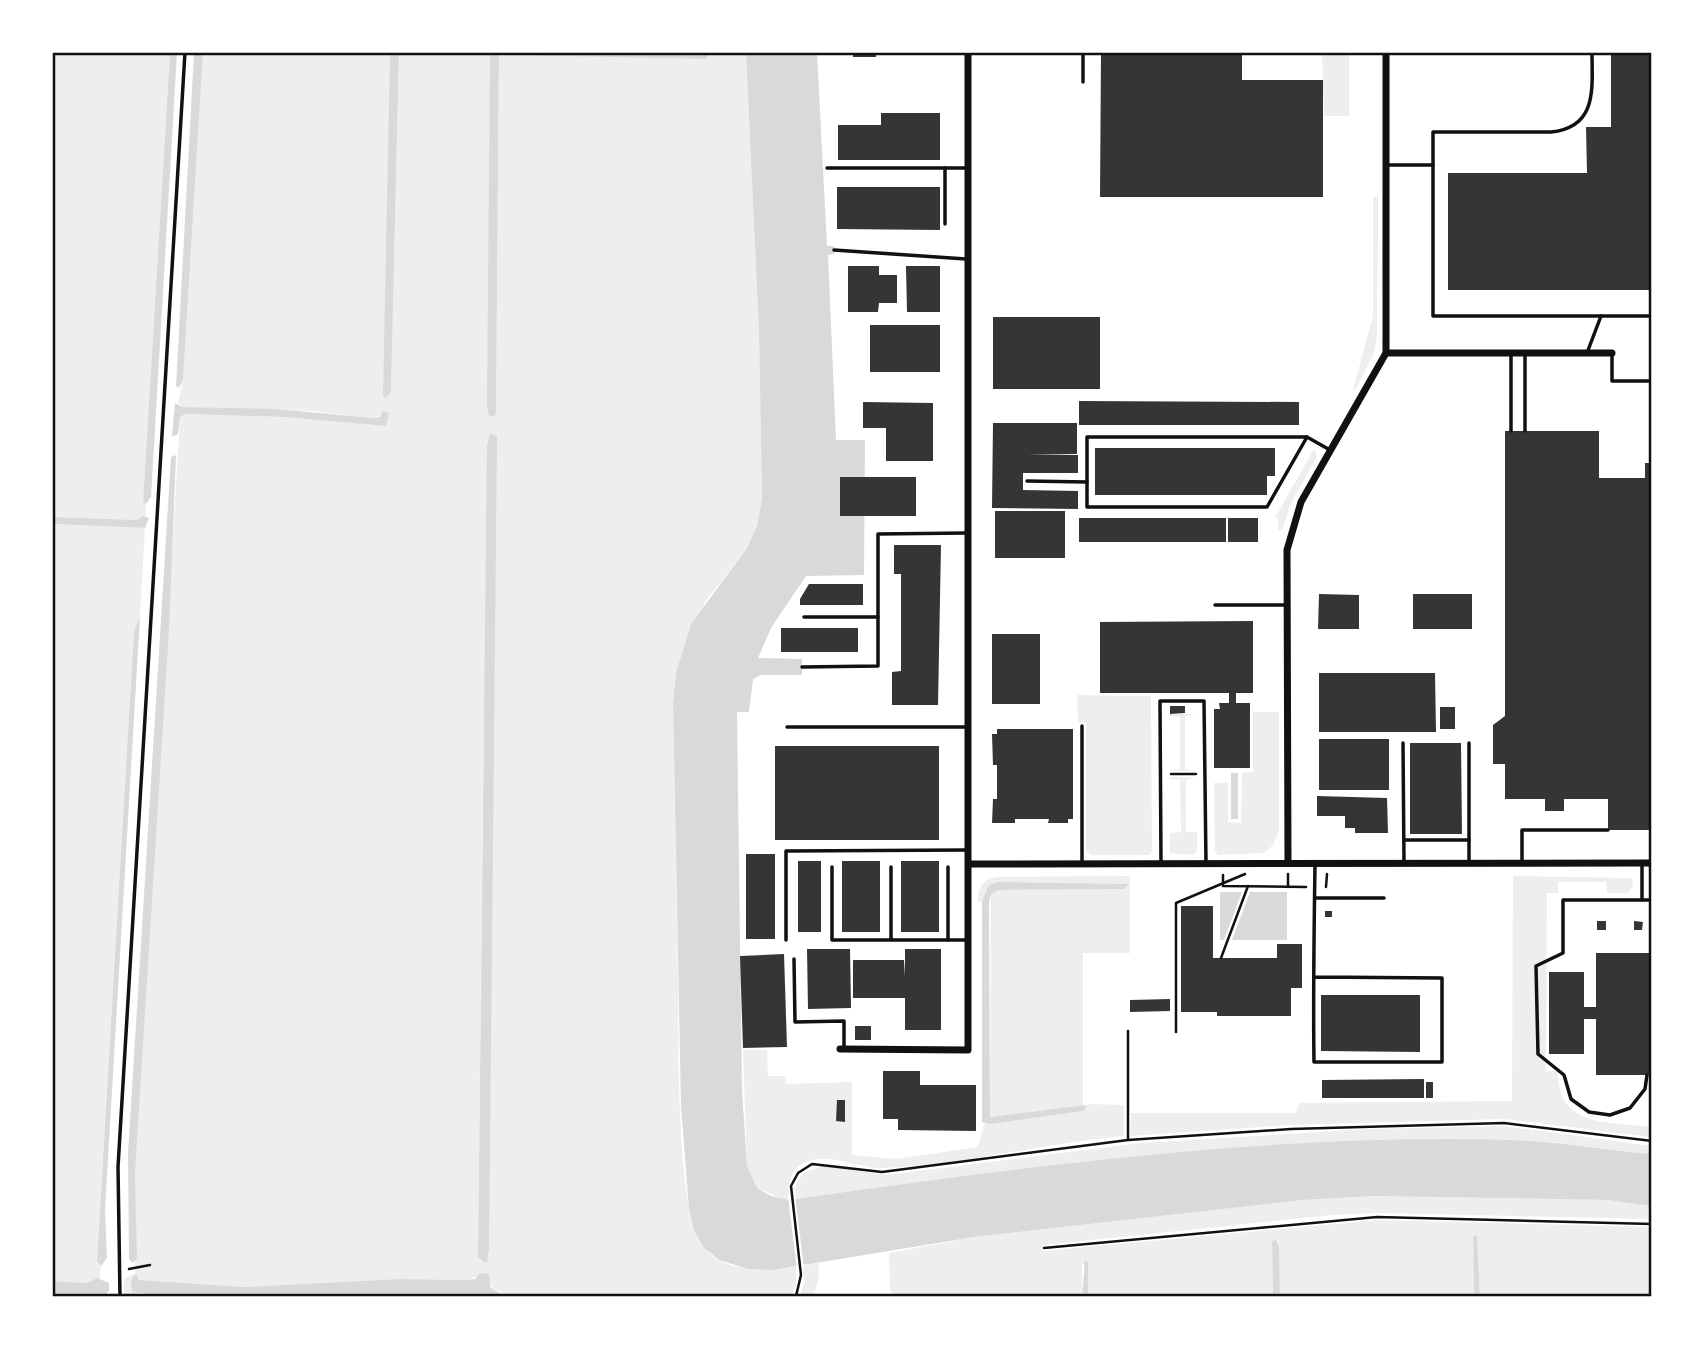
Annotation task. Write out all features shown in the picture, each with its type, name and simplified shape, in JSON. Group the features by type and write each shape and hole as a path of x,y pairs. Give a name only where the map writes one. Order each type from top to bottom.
{"street":[{"path":"842,1049 968,1049 968,52"},
{"path":"1288,863 1289,534 1301,502 1386,353 1386,52"},
{"path":"1386,353 1612,353"},
{"path":"969,864 1651,863"}],"lane":[{"path":"120,1297 119,1153 185,52"},
{"path":"1083,52 1083,82"},
{"path":"1592,52 1592,100 1575,124 1551,132 1433,132 1433,316 1651,316"},
{"path":"1386,165 1433,164"},
{"path":"827,168 968,168"},
{"path":"945,168 945,224"},
{"path":"834,250 968,259"},
{"path":"1587,353 1601,316"},
{"path":"1511,353 1511,431"},
{"path":"1525,353 1525,431"},
{"path":"1612,353 1612,381 1651,381"},
{"path":"1307,437 1267,507 1087,507 1087,437 1307,437 1330,450"},
{"path":"1027,481 1087,482"},
{"path":"802,667 878,666 878,534 968,533"},
{"path":"1215,605 1287,605"},
{"path":"804,617 878,617"},
{"path":"1161,864 1160,701 1203,701 1206,863"},
{"path":"1082,726 1082,864"},
{"path":"787,727 969,727"},
{"path":"1404,743 1404,863"},
{"path":"1469,743 1469,863"},
{"path":"1522,863 1522,830 1608,830"},
{"path":"1404,840 1469,840"},
{"path":"786,940 786,850 969,850"},
{"path":"1314,977 1442,978 1442,1062 1314,1062 1314,977 1315,863"},
{"path":"1642,863 1642,900"},
{"path":"832,867 832,940 969,940"},
{"path":"891,867 891,940"},
{"path":"948,867 948,940"},
{"path":"1315,898 1384,898"},
{"path":"1647,1075 1646,1089 1630,1108 1617,1115 1582,1109 1571,1099 1564,1075 1538,1054 1536,966 1563,953 1563,900 1651,900"},
{"path":"794,959 795,1022 844,1021 842,1049"}],"path":[{"path":"1160,774 1205,774"},
{"path":"1223,863 1223,885"},
{"path":"1322,887 1327,887 1328,863"},
{"path":"1176,1032 1176,903 1245,876"},
{"path":"1223,885 1306,887"},
{"path":"1221,958 1248,887"},
{"path":"1128,1031 1128,1140"},
{"path":"796,1297 801,1275 791,1192 795,1176 812,1164 882,1172 1128,1140 1305,1128 1481,1122 1651,1141"},
{"path":"1045,1248 1354,1218 1651,1224"},
{"path":"118,1272 150,1265"}],"shaded area":[{"path":"399,52 391,392 386,398 383,397 390,53"},
{"path":"499,52 496,414 492,417 487,405 490,54"},
{"path":"53,53 170,53 143,502 146,504 146,516 138,520 53,517"},
{"path":"170,53 177,53 151,497 146,504 143,502"},
{"path":"194,53 203,53 183,380 179,388 176,386"},
{"path":"203,53 390,53 385,398 391,392 399,53 491,53 496,415 499,53 706,59 709,55 707,53 746,53 759,332 762,498 757,526 747,548 705,602 676,673 673,703 680,1121 687,1196 694,1225 703,1246 721,1262 733,1266 759,1269 796,1267 796,1286 791,1296 504,1296 478,1276 468,1280 398,1279 244,1287 139,1280 138,1295 168,1296 124,1296 124,1279 135,1273 135,1174 180,417 185,414 284,417 385,426 381,415 374,418 310,411 182,407 178,403 183,380","holes":["495,435 488,1258 481,1261 478,1257 483,760"]},
{"path":"516,53 709,54 706,59"},
{"path":"746,53 817,53 827,246 834,246 834,254 828,255 836,440 865,440 864,575 806,576 771,628 758,658 802,659 802,675 761,675 753,679 749,712 737,712 742,1091 747,1166 757,1188 771,1196 789,1200 1057,1165 1239,1147 1421,1139 1510,1140 1651,1154 1651,1206 1608,1200 1374,1196 1303,1200 974,1237 773,1270 748,1269 719,1260 704,1248 694,1230 689,1208 681,1107 673,703 676,673 691,624 747,548 757,526 762,498 759,332"},
{"path":"1322,53 1349,53 1349,116 1324,116"},
{"path":"1373,197 1378,197 1377,336 1374,353 1356,389 1353,390 1373,316"},
{"path":"175,403 182,407 275,409 374,418 380,417 383,411 389,413 386,426 284,417 185,414 180,417 178,434 172,436"},
{"path":"490,434 497,436 489,1250 487,1262 484,1262 478,1257 487,445"},
{"path":"1314,449 1317,457 1292,501 1282,530 1278,530 1278,518 1275,518"},
{"path":"176,455 169,630 135,1174 137,1258 133,1263 129,1259 128,1154 171,457"},
{"path":"142,516 149,518 145,528 53,524 53,517 138,520"},
{"path":"52,524 145,528 140,617 134,631 97,1260 101,1266 100,1279 87,1283 52,1281"},
{"path":"140,617 105,1209 107,1258 101,1266 97,1261 134,631"},
{"path":"1077,695 1151,696 1152,851 1149,855 1091,855 1086,851 1086,723 1078,722"},
{"path":"1253,712 1279,712 1279,830 1273,845 1264,853 1218,855 1215,851 1214,783 1228,783 1228,822 1241,823 1242,773 1253,772"},
{"path":"1196,714 1185,716 1185,769 1196,771 1169,771 1180,769 1180,717 1169,716"},
{"path":"1231,773 1238,773 1238,819 1231,819"},
{"path":"1196,778 1186,780 1186,832 1197,832 1197,851 1193,855 1170,853 1170,833 1181,832 1180,780 1169,779"},
{"path":"1130,876 1130,953 1083,953 1083,1105 990,1117 991,895 998,890 1124,889 1129,884 997,882 988,886 982,902 978,902 980,888 985,882 998,877"},
{"path":"1513,876 1632,878 1633,887 1627,893 1607,893 1606,882 1558,882 1558,893 1547,893 1546,1071 1558,1071 1560,1090 1566,1103 1576,1112 1603,1122 1651,1127 1651,1137 1504,1119 1291,1125 1130,1136 1131,1113 1295,1113 1300,1103 1512,1101"},
{"path":"997,882 1129,884 1124,889 998,890 991,895 989,902 990,1117 1084,1105 1087,1107 1083,1111 989,1124 982,1122 982,902 988,886"},
{"path":"1220,892 1287,892 1287,940 1220,940"},
{"path":"743,1050 767,1050 768,1076 785,1076 786,1084 852,1082 852,1155 897,1159 978,1147 984,1124 1083,1111 1087,1104 1124,1105 1124,1136 914,1166 875,1168 818,1159 803,1163 794,1171 789,1187 789,1200 785,1200 757,1188 747,1167"},
{"path":"1505,1126 1651,1146 1651,1154 1527,1140 1330,1142 1151,1155 796,1199 794,1188 803,1173 822,1166 887,1175 1141,1143 1368,1129"},
{"path":"1374,1196 1608,1200 1651,1206 1651,1219 1378,1213 1331,1215 1043,1245 1043,1251 1378,1220 1651,1227 1651,1296 1480,1296 1477,1235 1473,1237 1474,1296 1280,1296 1278,1240 1272,1242 1273,1296 1088,1296 1088,1262 1082,1265 1082,1296 894,1296 890,1290 889,1253 974,1237 1303,1200"},
{"path":"1477,1235 1480,1296 1474,1296 1473,1237"},
{"path":"1276,1239 1279,1247 1280,1296 1273,1296 1272,1242"},
{"path":"1085,1260 1088,1262 1088,1296 1082,1296"},
{"path":"818,1263 819,1276 814,1296 800,1296 804,1283 803,1266"},
{"path":"480,1273 489,1274 490,1287 504,1296 168,1296 132,1292 131,1280 136,1274 139,1280 244,1287 398,1279 468,1280 475,1279"},
{"path":"97,1278 109,1283 109,1291 103,1296 53,1294 53,1281 87,1283"}],"pier":[{"path":"1242,892 1250,892 1232,940 1224,940"},
{"path":"795,1195 804,1269 797,1270 788,1196"}],"building":[{"path":"853,52 876,52 876,57 853,57"},
{"path":"1101,52 1242,52 1242,80 1323,80 1323,197 1100,197"},
{"path":"1611,52 1651,52 1651,290 1448,290 1448,173 1587,173 1586,127 1611,127"},
{"path":"881,113 940,113 940,160 838,160 838,125 881,125"},
{"path":"837,187 940,187 940,230 837,229"},
{"path":"848,266 879,266 879,275 897,275 897,303 879,303 878,312 848,312"},
{"path":"906,266 940,266 940,312 907,312"},
{"path":"993,317 1100,317 1100,389 993,389"},
{"path":"870,325 940,325 940,372 870,372"},
{"path":"1079,401 1299,402 1299,425 1079,425"},
{"path":"863,402 933,403 933,461 886,461 886,428 863,428"},
{"path":"993,423 1077,423 1077,454 1027,455 1078,455 1078,473 1023,473 1023,490 1078,491 1078,509 992,508"},
{"path":"1505,431 1599,431 1599,478 1645,478 1645,463 1651,463 1651,830 1608,830 1608,799 1564,799 1564,811 1545,811 1545,799 1505,799 1505,764 1493,764 1493,725 1505,716"},
{"path":"1095,448 1275,448 1275,476 1267,476 1267,495 1095,495"},
{"path":"840,477 916,477 916,516 840,516"},
{"path":"995,511 1065,511 1065,558 995,558"},
{"path":"1079,518 1226,518 1226,542 1079,542"},
{"path":"1228,518 1258,518 1258,542 1228,542"},
{"path":"894,545 941,545 938,705 892,705 892,672 901,671 901,574 894,574"},
{"path":"809,584 863,584 863,605 800,605 800,599"},
{"path":"1319,594 1359,595 1359,629 1318,629"},
{"path":"1413,594 1472,594 1472,629 1413,629"},
{"path":"1253,621 1253,693 1236,693 1236,703 1250,703 1250,768 1214,768 1214,709 1220,709 1219,703 1229,703 1229,693 1100,693 1100,622"},
{"path":"781,628 858,628 858,652 781,652"},
{"path":"992,634 1040,634 1040,704 992,704"},
{"path":"1319,673 1435,673 1436,732 1319,732"},
{"path":"1170,706 1185,706 1185,713 1170,714"},
{"path":"1440,707 1455,707 1455,729 1440,729"},
{"path":"997,729 1073,729 1073,819 1068,819 1068,823 1048,823 1049,819 1015,819 1015,823 992,823 993,799 997,799 997,765 993,765 992,734 997,734"},
{"path":"1319,739 1389,739 1389,790 1319,790"},
{"path":"1410,743 1461,743 1462,834 1410,834"},
{"path":"775,746 939,746 939,840 775,840"},
{"path":"1317,796 1387,798 1388,833 1355,833 1355,828 1345,828 1345,816 1317,816"},
{"path":"746,854 775,854 775,939 746,939"},
{"path":"798,861 821,861 821,932 798,932"},
{"path":"842,861 880,861 880,932 842,932"},
{"path":"901,861 939,861 939,932 901,932"},
{"path":"1181,906 1213,906 1213,958 1277,958 1277,944 1302,944 1302,988 1291,988 1291,1016 1217,1016 1217,1012 1181,1012"},
{"path":"1325,911 1332,911 1332,917 1325,917"},
{"path":"1597,921 1606,921 1606,930 1597,930"},
{"path":"1634,921 1643,922 1642,930 1634,930"},
{"path":"807,949 850,949 851,1008 808,1009"},
{"path":"905,949 941,949 941,1030 905,1030 905,998 853,998 853,960 904,960 905,977"},
{"path":"1596,953 1651,953 1651,1075 1596,1075 1596,1019 1584,1019 1584,1054 1549,1054 1549,972 1584,972 1584,1007 1596,1007"},
{"path":"784,954 787,1047 743,1048 740,956"},
{"path":"1321,995 1420,995 1420,1052 1321,1051"},
{"path":"1170,999 1170,1011 1130,1012 1130,1000"},
{"path":"855,1026 871,1026 871,1040 855,1040"},
{"path":"883,1071 920,1071 920,1085 976,1085 976,1131 898,1130 898,1119 883,1119"},
{"path":"1424,1079 1424,1098 1322,1098 1322,1080"},
{"path":"1426,1082 1433,1082 1433,1098 1426,1098"},
{"path":"837,1100 845,1100 845,1122 836,1121"}]}
